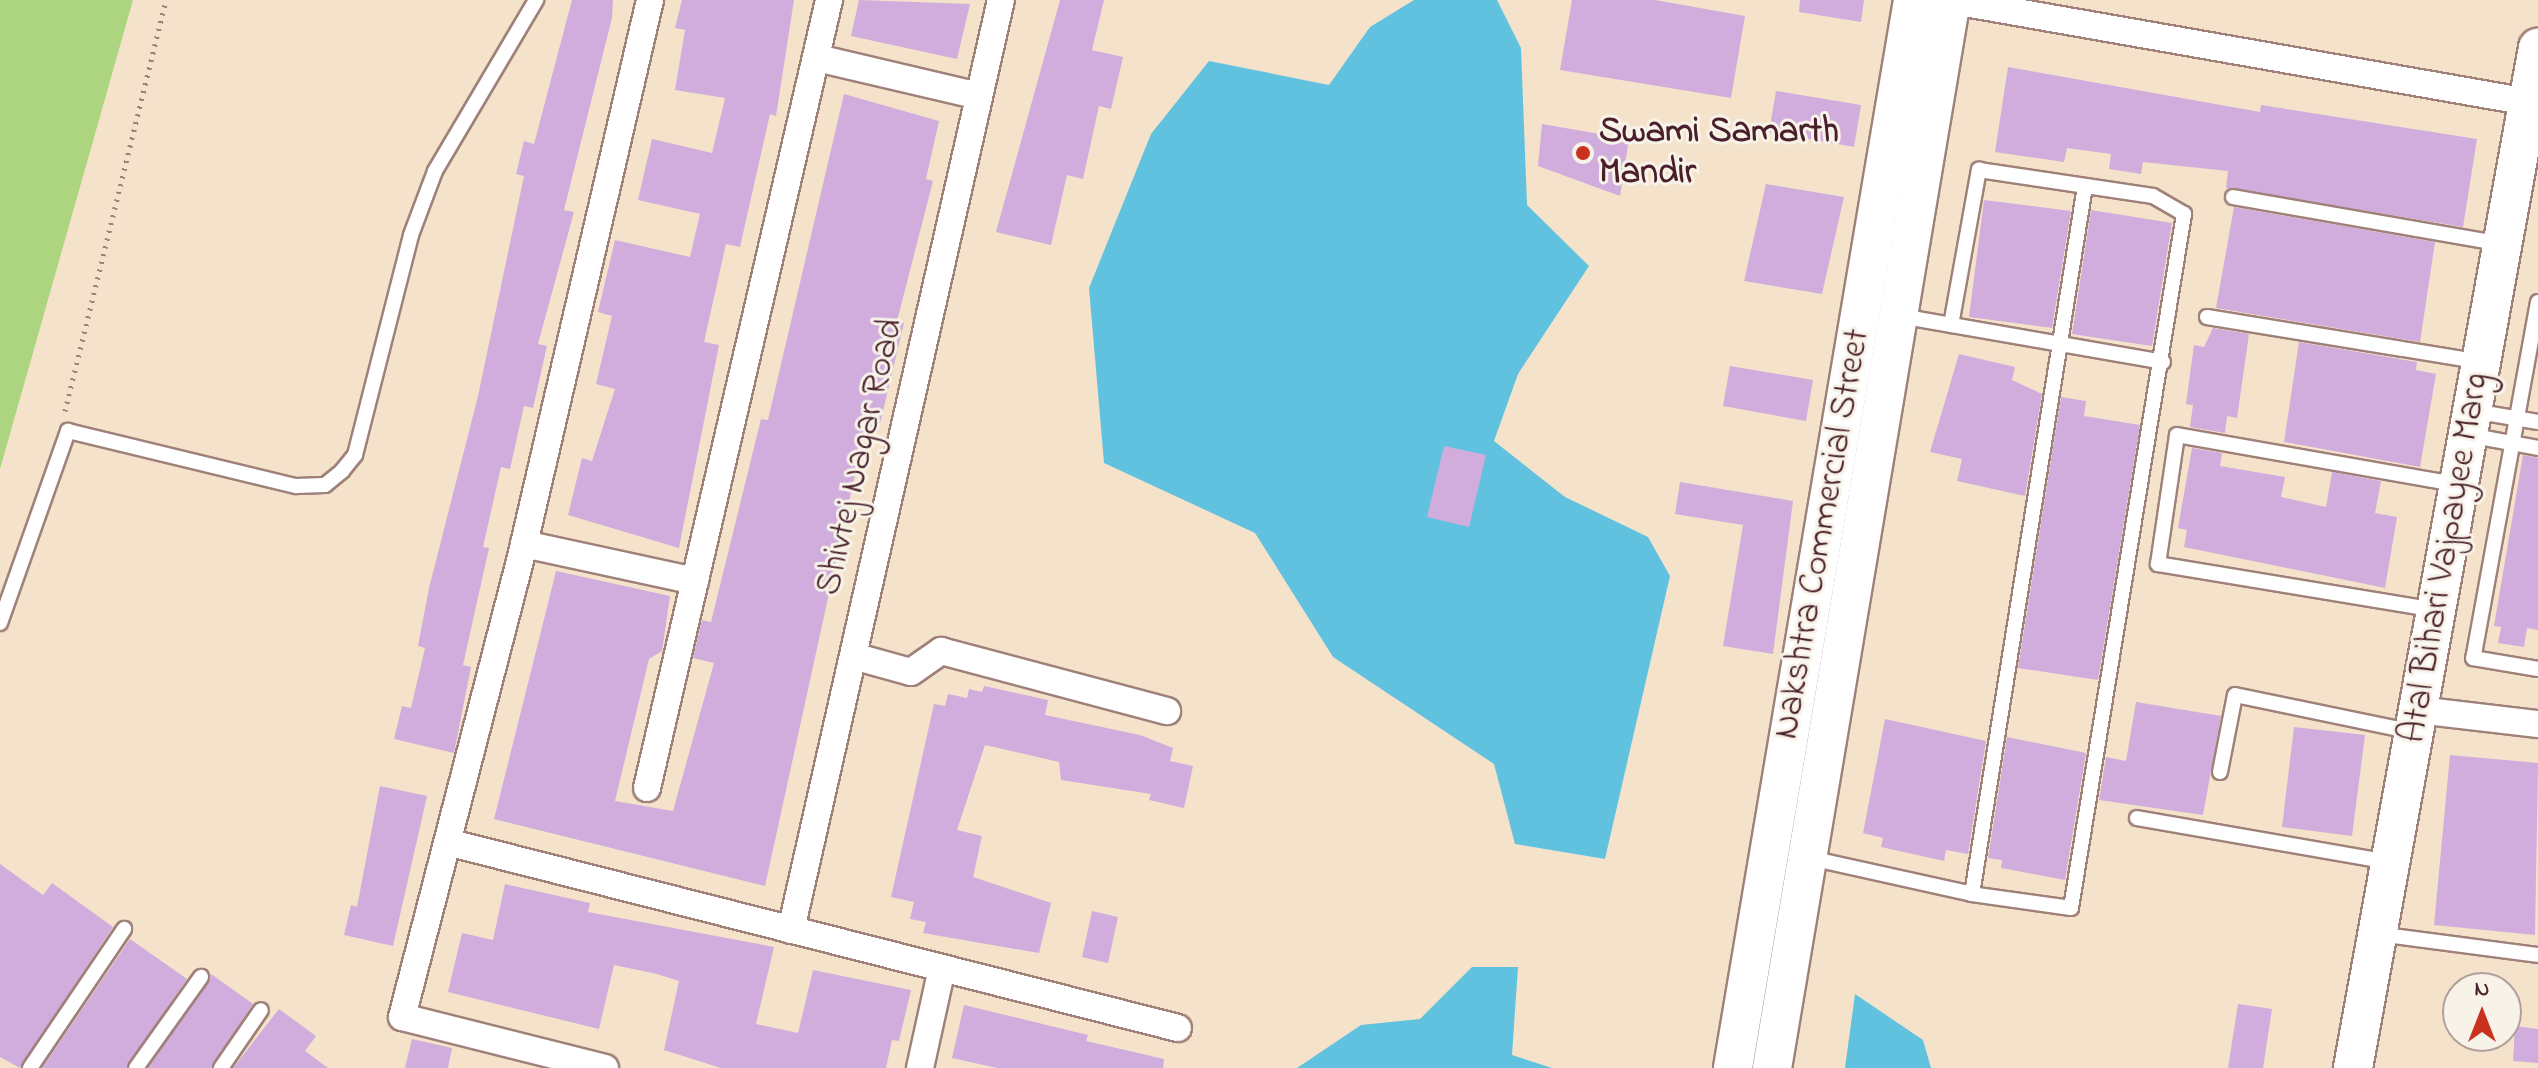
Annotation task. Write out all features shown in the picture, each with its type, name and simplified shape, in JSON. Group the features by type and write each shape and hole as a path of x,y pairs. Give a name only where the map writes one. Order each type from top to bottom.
{"street":[{"path":"605,1068 402,1017 451,843 524,544 650,0"},
{"path":"647,788 829,0"},
{"name":"Shivtej Nagar Road","path":"791,930 1001,0"},
{"name":"Nakshtra Commercial Street","path":"1733,1068 1913,0"},
{"path":"1950,0 2534,73"},
{"name":"Nakshtra Commercial Street","path":"1772,1068 1950,0"},
{"path":"817,58 979,96"},
{"name":"Atal Bihari Vajpayee Marg","path":"2353,1068 2534,73"},
{"path":"524,544 695,581"},
{"path":"853,656 911,672 941,651 1167,711"},
{"path":"2416,721 2538,724"},
{"path":"451,843 1178,1028"},
{"path":"920,1068 942,968"}],"lane":[{"path":"0,623 54,455 68,431 79,428 296,486 325,485 342,471 355,455 411,235 435,171 536,0"},
{"path":"1807,858 1972,894 2071,908 2163,362 2184,214 2153,196 1979,170 1951,325"},
{"path":"1972,894 2056,343 2085,186"},
{"path":"2233,197 2503,244"},
{"path":"2538,302 2473,658 2538,669"},
{"path":"1898,316 2163,362"},
{"path":"2207,317 2481,362"},
{"path":"2470,423 2516,418 2538,422"},
{"path":"2470,423 2513,444 2538,448"},
{"path":"2436,610 2158,564 2177,435 2459,485"},
{"path":"2220,772 2235,695 2416,721"},
{"path":"2137,818 2391,862"},
{"path":"30,1068 124,929"},
{"path":"2378,934 2538,955"},
{"path":"136,1068 201,977"},
{"path":"221,1068 261,1010"}],"path":[{"path":"54,455 166,0"}],"green space":[{"path":"0,0 133,0 0,469"}],"water":[{"path":"1414,0 1497,0 1521,48 1527,205 1589,266 1518,374 1494,441 1565,497 1648,537 1670,576 1605,859 1515,844 1494,764 1333,657 1255,533 1104,463 1089,288 1151,134 1209,61 1329,85 1370,27"},
{"path":"1472,967 1518,967 1512,1055 1552,1068 1297,1068 1361,1025 1420,1019"},
{"path":"1855,994 1923,1040 1931,1068 1845,1068"}],"building":[{"path":"572,0 613,0 612,18 564,210 574,212 538,344 547,346 533,408 524,406 510,469 501,467 483,547 489,548 463,665 471,667 454,753 394,739 402,706 411,708 425,648 418,646 429,588 478,396 524,176 516,174 524,141 534,144"},
{"path":"682,0 794,0 776,116 770,114 740,247 726,244 704,342 719,345 679,548 568,515 582,458 592,461 615,389 596,384 612,316 598,312 615,240 690,257 700,214 638,200 652,139 712,153 725,98 675,90 685,30 675,28"},
{"path":"859,0 970,4 957,59 851,36"},
{"path":"1060,0 1104,0 1092,50 1123,57 1111,109 1099,106 1083,179 1067,175 1051,245 996,232"},
{"path":"1572,0 1655,0 1745,16 1731,98 1560,70"},
{"path":"1800,0 1864,0 1861,22 1799,12"},
{"path":"2008,67 2260,112 2261,105 2477,139 2463,227 2226,188 2228,171 2143,162 2141,174 2109,169 2111,154 2067,148 2064,162 1995,152"},
{"path":"1776,91 1861,105 1854,147 1769,132"},
{"path":"844,94 939,121 926,179 933,181 897,321 904,323 878,432 865,429 765,886 494,819 556,571 670,596 662,651 649,659 615,801 673,811 714,663 693,658 702,620 711,622 761,419 768,420"},
{"name":"Swami Samarth Mandir","path":"1542,124 1629,139 1620,196 1538,166"},
{"path":"1766,184 1844,197 1822,294 1744,281"},
{"path":"1984,200 2071,211 2052,328 1969,317"},
{"path":"2234,207 2435,242 2420,342 2216,308"},
{"path":"2091,210 2172,223 2152,346 2072,334"},
{"path":"2213,328 2249,334 2237,418 2227,416 2225,433 2190,427 2193,405 2186,404 2194,345 2204,347"},
{"path":"2299,342 2417,362 2416,370 2436,374 2420,467 2284,442"},
{"path":"1959,354 2015,367 2012,380 2042,394 2025,496 1957,481 1962,459 1930,452"},
{"path":"1730,366 1813,380 1806,421 1723,406"},
{"path":"2061,397 2086,401 2084,416 2140,425 2098,680 2018,668"},
{"path":"1444,446 1486,455 1469,527 1427,517"},
{"path":"2192,448 2222,453 2220,466 2285,477 2281,497 2326,507 2332,472 2381,481 2375,513 2397,517 2385,588 2184,547 2187,530 2178,528"},
{"path":"2523,455 2538,458 2538,630 2527,628 2524,647 2498,643 2501,627 2494,626"},
{"path":"1680,482 1793,501 1773,654 1723,646 1743,525 1675,514"},
{"path":"984,686 1048,700 1045,715 1140,735 1173,748 1170,761 1193,766 1184,808 1149,800 1151,794 1061,780 1059,762 985,745 957,830 982,836 973,877 1051,903 1039,953 923,933 926,922 910,919 914,902 891,897 934,704 945,706 948,694 967,698 969,689 982,692"},
{"path":"2136,702 2221,716 2203,815 2099,800 2106,757 2126,761"},
{"path":"1885,719 1986,741 1968,854 1946,850 1944,861 1881,847 1883,838 1863,833"},
{"path":"2294,727 2365,735 2352,836 2282,827"},
{"path":"2007,737 2086,753 2065,880 2001,868 2002,860 1988,858"},
{"path":"2450,755 2538,763 2535,935 2434,925"},
{"path":"380,786 427,796 393,946 344,935 351,905 357,907"},
{"path":"0,864 43,895 52,883 113,927 20,1068 0,1057"},
{"path":"505,884 590,903 588,912 774,947 756,1024 798,1033 813,970 911,990 899,1041 892,1040 886,1068 721,1068 664,1050 679,981 657,974 614,965 599,1029 448,992 462,933 493,940"},
{"path":"1092,911 1118,917 1108,963 1082,957"},
{"path":"130,939 187,979 126,1068 42,1068"},
{"path":"211,974 253,1004 211,1068 148,1068"},
{"path":"2238,1004 2272,1009 2263,1068 2228,1068"},
{"path":"964,1005 1088,1035 1086,1041 1164,1059 1163,1068 997,1068 952,1058"},
{"path":"279,1009 316,1036 305,1051 328,1068 233,1068"},
{"path":"2522,1027 2538,1029 2538,1063 2513,1061 2514,1052 2522,1052"},
{"path":"412,1039 452,1048 448,1068 405,1068"}],"place":[{"name":"Swami Samarth Mandir","path":"1583,153"}]}
